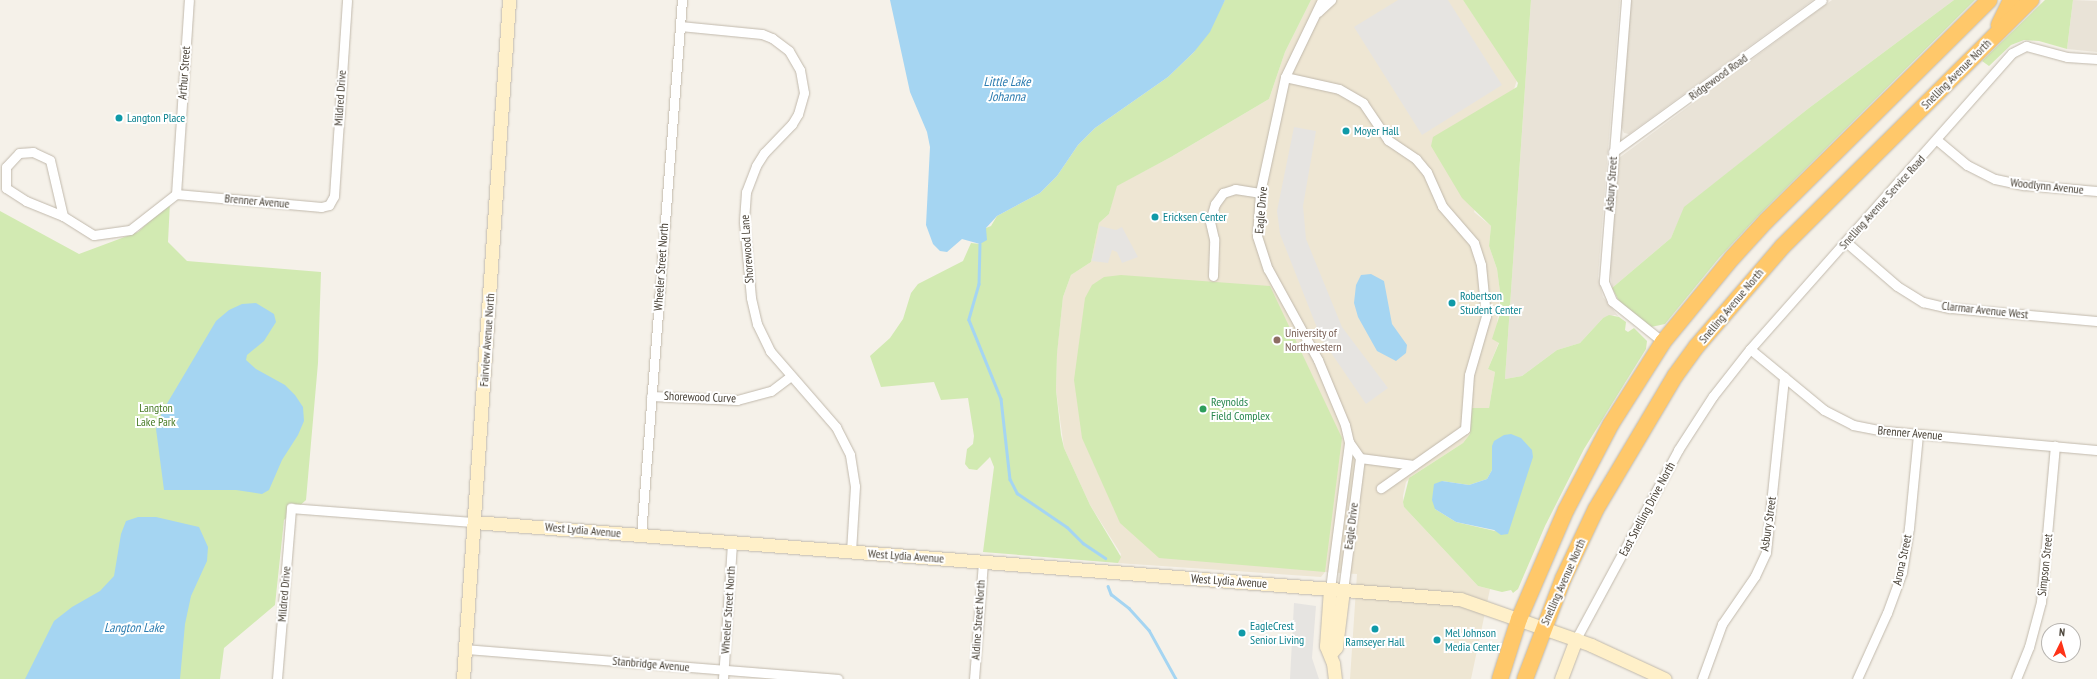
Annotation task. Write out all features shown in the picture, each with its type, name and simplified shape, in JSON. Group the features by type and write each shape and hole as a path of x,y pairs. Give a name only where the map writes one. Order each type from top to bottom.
{"highway":[{"path":"1500,679 1519,619 1545,554 1588,467 1662,342 1727,263 1766,221 1989,0"},
{"path":"1989,42 2007,13 2011,0"},
{"name":"Snelling Avenue North","path":"1525,679 1543,628 1579,544 1615,475 1675,376 1696,347 1782,247 2031,0"}],"street":[{"name":"Arthur Street","path":"176,194 189,0"},
{"name":"Mildred Drive","path":"334,196 347,0"},
{"name":"Fairview Avenue North","path":"463,679 509,0"},
{"name":"Wheeler Street North","path":"641,535 682,0"},
{"name":"Eagle Drive","path":"1322,0 1285,77 1260,193 1257,236 1262,253 1318,360 1345,426 1349,442 1337,589"},
{"name":"Eagle Drive","path":"1315,15 1331,0"},
{"name":"Asbury Street","path":"1626,0 1604,274 1606,289 1612,302 1662,342"},
{"name":"Ridgewood Road","path":"1613,152 1822,0"},
{"name":"Shorewood Lane","path":"680,26 762,34 772,38 789,51 800,70 804,92 798,114 756,166 746,192 744,208 751,298 757,324 770,351 836,427 850,455 855,486 851,551"},
{"name":"Snelling Avenue Service Road","path":"1750,349 1937,140 2012,52 2030,47 2067,57 2097,59"},
{"path":"1285,77 1339,89 1363,103 1388,140 1416,159 1427,172 1442,206 1474,243 1479,257 1484,280 1486,316 1469,375 1465,429 1381,488"},
{"name":"Woodlynn Avenue","path":"1937,140 1967,165 1994,179 2024,185 2097,191"},
{"path":"63,216 50,160 33,152 19,153 6,167 6,188 26,201 63,216 94,235 130,230 176,194"},
{"path":"1213,276 1214,239 1210,221 1216,204 1223,193 1235,189 1260,193"},
{"name":"Brenner Avenue","path":"176,194 321,206 329,204 334,196"},
{"name":"Clarmar Avenue West","path":"1846,242 1897,286 1924,302 1950,308 2097,321"},
{"name":"Brenner Avenue","path":"1750,349 1811,401 1838,418 1868,429 2097,450"},
{"name":"East Snelling Drive North","path":"1561,679 1576,639 1691,428 1750,349"},
{"name":"Shorewood Curve","path":"651,396 737,400 771,391 791,376"},
{"name":"Asbury Street","path":"1702,679 1722,624 1755,576 1766,552 1784,377"},
{"name":"Arona Street","path":"1857,679 1887,613 1902,572 1909,528 1918,434"},
{"name":"Eagle Drive","path":"1337,589 1360,458 1349,442"},
{"name":"Simpson Street","path":"2016,679 2029,647 2041,602 2056,446"},
{"path":"1360,458 1414,465"},
{"name":"Mildred Drive","path":"277,679 290,508"},
{"name":"West Lydia Avenue","path":"290,508 1460,599 1576,639"},
{"name":"Wheeler Street North","path":"724,675 732,542"},
{"name":"Aldine Street North","path":"974,679 983,562"},
{"path":"1335,679 1330,654 1326,646 1337,589"},
{"path":"1576,639 1664,679"},
{"name":"Stanbridge Avenue","path":"465,649 724,675 838,679"}],"shaded area":[{"name":"University of Northwestern","path":"1311,0 1463,0 1517,80 1474,212 1491,226 1489,246 1497,269 1500,292 1497,325 1499,342 1488,369 1495,372 1489,408 1471,425 1470,434 1463,443 1412,476 1406,482 1403,496 1404,507 1478,586 1490,589 1471,679 1350,679 1357,574 1325,572 1321,577 1118,563 1121,554 1090,505 1064,448 1056,390 1057,353 1063,297 1071,275 1091,262 1099,223 1109,214 1116,186 1171,157 1269,99 1285,52"},
{"path":"1398,0 1448,0 1502,85 1422,135 1354,27"},
{"path":"1531,0 1620,0 1598,277 1603,297 1619,317 1615,315 1603,318 1580,343 1557,350 1522,376 1505,379"},
{"path":"1631,0 1813,0 1629,134 1624,133 1621,126"},
{"path":"1832,0 1954,0 1809,108 1685,207 1671,238 1612,288 1610,270 1619,158"},
{"path":"2073,0 2097,1 2097,52 2067,49"},
{"path":"1294,127 1316,131 1303,206 1306,239 1342,327 1388,388 1366,404 1321,338 1280,234 1277,211"},
{"path":"1100,226 1116,230 1122,227 1138,257 1122,263 1117,252 1112,250 1108,263 1092,261"},
{"path":"1294,603 1316,606 1312,658 1319,679 1290,679"}],"green space":[{"path":"1225,0 1311,0 1285,52 1269,99 1171,157 1117,186 1109,214 1099,223 1091,262 1071,275 1063,297 1057,354 1056,390 1061,435 1064,448 1090,505 1121,557 1118,563 983,552 994,467 990,457 977,470 969,469 965,464 967,449 973,444 974,436 968,398 941,400 934,382 881,387 870,356 890,338 903,319 911,293 918,284 963,261 971,243 980,244 986,228 991,226 997,216 1040,193 1057,176 1078,145 1095,128 1168,77 1194,52"},
{"path":"1463,0 1531,0 1505,379 1522,376 1557,350 1580,343 1603,318 1609,315 1619,317 1626,322 1625,330 1628,332 1634,328 1647,341 1646,349 1584,449 1545,526 1518,589 1513,593 1511,590 1502,592 1478,586 1404,507 1403,502 1409,478 1463,443 1470,434 1472,408 1489,408 1495,372 1488,369 1499,343 1492,339 1500,314 1500,292 1497,269 1489,246 1491,226 1462,198 1431,146 1433,137 1517,87 1518,83","holes":["1492,453 1508,534 1456,522 1435,509 1442,481 1469,485 1487,479 1492,470"]},
{"path":"1954,0 1975,0 1758,216 1719,258 1665,324 1651,327 1619,301 1612,288 1671,238 1684,207 1809,108"},
{"path":"2045,0 2073,0 2067,49 2039,41 2024,40 2011,45 1989,66 1982,61"},
{"name":"Langton Lake Park","path":"170,202 168,242 187,261 321,272 318,363 306,500 284,520 275,605 224,648 220,679 0,679 0,211 79,254 138,232"},
{"name":"Reynolds Field Complex","path":"1121,275 1270,286 1342,438 1325,572 1159,558 1120,523 1082,438 1074,380 1085,298 1092,285 1104,277"}],"water":[{"name":"Little Lake Johanna","path":"890,0 1225,0 1210,32 1194,52 1168,77 1095,128 1078,145 1057,176 1040,193 997,216 986,228 987,240 980,244 962,239 947,252 940,251 933,244 926,225 930,147 927,132 910,92"},
{"path":"1371,274 1384,281 1392,324 1407,345 1406,353 1396,361 1377,351 1358,317 1354,303 1356,285 1361,275"},
{"path":"256,303 274,314 276,322 264,341 247,355 246,360 256,369 285,385 295,395 303,407 304,421 298,435 282,460 269,490 262,494 236,490 164,490 156,429 162,412 216,321 229,310 242,304"},
{"path":"1511,434 1521,438 1532,450 1533,457 1508,534 1501,535 1494,530 1456,522 1435,509 1432,500 1434,484 1442,481 1469,485 1487,479 1492,470 1492,446 1494,441 1504,435"},
{"name":"Langton Lake","path":"138,517 156,517 199,527 208,547 207,561 191,596 185,624 180,679 25,679 54,621 72,607 100,591 114,576 121,534 126,521"}],"waterway":[{"path":"980,244 979,284 969,320 1001,399 1010,479 1017,493 1067,527 1083,543 1105,558"},
{"path":"1108,586 1111,594 1129,608 1149,630 1176,679"}],"place":[{"name":"Langton Place","path":"119,118"},
{"name":"Moyer Hall","path":"1346,131"},
{"name":"Ericksen Center","path":"1155,217"},
{"name":"Robertson Student Center","path":"1452,303"},
{"name":"University of Northwestern","path":"1277,340"},
{"name":"Reynolds Field Complex","path":"1203,409"},
{"name":"Ramseyer Hall","path":"1375,629"},
{"name":"EagleCrest Senior Living","path":"1242,633"},
{"name":"Mel Johnson Media Center","path":"1437,640"}]}
